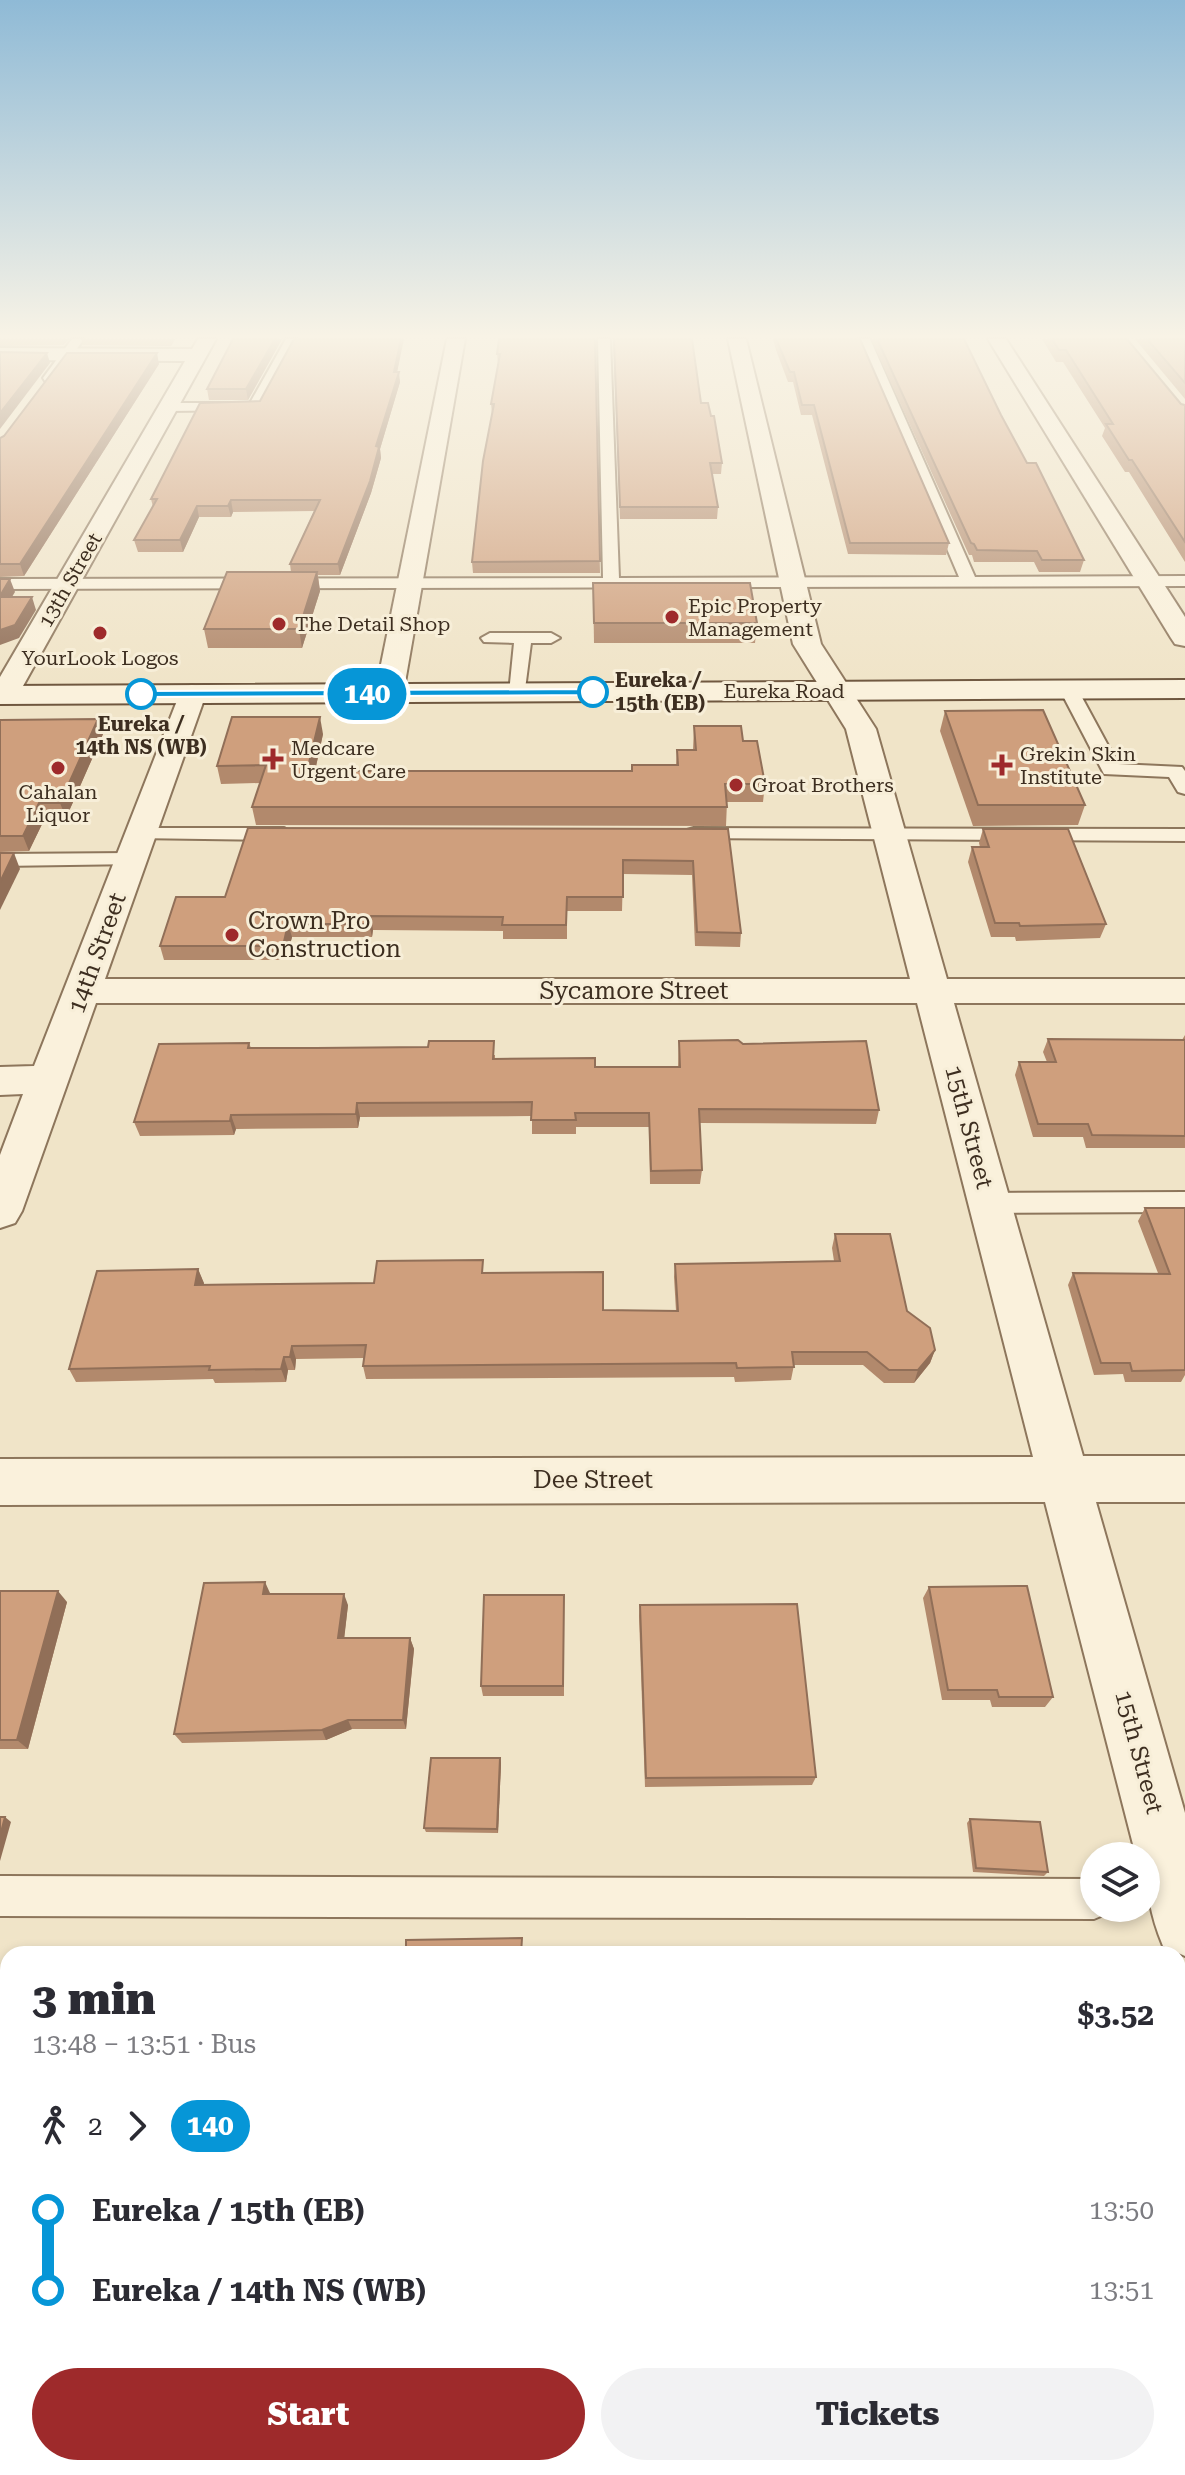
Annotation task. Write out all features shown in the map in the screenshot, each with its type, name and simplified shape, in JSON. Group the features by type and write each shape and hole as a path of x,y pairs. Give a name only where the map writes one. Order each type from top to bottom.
{"street":[{"name":"13th Street","path":"2,695 141,454"},
{"path":"389,694 435,454"},
{"name":"15th Street","path":"763,454 810,652 859,724 1065,1479 1174,1905"},
{"path":"1069,454 1185,638"},
{"name":"Eureka Road","path":"2,695 1185,689"},
{"name":"14th Street","path":"0,1211 192,694"},
{"name":"Sycamore Street","path":"82,991 1185,991"},
{"path":"0,1081 49,1080"},
{"name":"Dee Street","path":"0,1482 1185,1479"}],"lane":[{"path":"607,454 611,582"},
{"path":"914,454 969,582"},
{"path":"0,584 1185,581"},
{"path":"497,590 554,590"},
{"path":"490,638 551,638"},
{"path":"518,693 523,638"},
{"path":"1069,690 1111,770 1175,771 1185,788"},
{"path":"0,860 303,834"},
{"path":"667,834 1185,835"},
{"path":"989,1203 1185,1202"},
{"path":"0,1896 1080,1899"}],"building":[{"path":"0,454 91,454 20,564 0,564"},
{"path":"174,454 377,454 338,564 290,564 320,500 231,500 228,506 197,506 180,540 134,540 157,499 151,499"},
{"path":"484,454 598,454 600,561 472,562"},
{"path":"618,454 721,454 722,463 710,463 718,507 620,507"},
{"path":"827,454 910,454 949,543 850,543"},
{"path":"930,454 1022,454 1027,463 1036,463 1084,560 1042,560 1037,551 977,550"},
{"path":"1125,454 1185,454 1185,542 1132,460"},
{"path":"227,572 317,572 299,629 204,629"},
{"path":"0,579 10,579 0,596"},
{"path":"593,583 750,583 757,623 594,623"},
{"path":"0,597 32,597 15,625 0,630"},
{"path":"1043,710 1085,805 978,805 945,711"},
{"path":"232,717 320,717 307,771 632,771 632,765 678,765 677,750 696,750 694,726 741,726 743,741 757,741 765,784 725,784 727,807 252,807 266,765 217,766"},
{"path":"98,719 60,803 39,803 23,836 0,836 0,720"},
{"path":"248,828 728,829 741,933 697,932 693,861 623,860 623,897 567,897 566,925 502,925 503,917 371,916 369,924 288,924 283,946 160,946 176,897 225,897"},
{"path":"983,829 1068,829 1106,924 1020,926 1019,923 995,923 972,847 989,847"},
{"path":"0,853 14,853 0,882"},
{"path":"1048,1039 1185,1040 1185,1136 1092,1135 1088,1124 1038,1124 1019,1062 1056,1062"},
{"path":"738,1040 743,1044 866,1041 879,1110 699,1109 702,1170 651,1171 649,1113 575,1113 576,1120 531,1120 532,1102 357,1103 356,1114 231,1115 230,1121 134,1122 159,1044 249,1043 248,1048 428,1047 429,1041 494,1041 493,1059 595,1058 595,1067 680,1067 679,1041"},
{"path":"1145,1208 1185,1208 1185,1370 1132,1371 1130,1363 1101,1363 1073,1273 1170,1274"},
{"path":"835,1234 890,1234 907,1311 930,1328 935,1350 918,1370 889,1370 867,1352 792,1352 794,1367 737,1368 736,1363 363,1366 366,1345 292,1346 290,1357 284,1357 281,1369 209,1370 210,1366 69,1369 97,1271 198,1269 195,1285 374,1283 377,1261 483,1260 482,1273 603,1272 603,1310 678,1311 675,1264 840,1261"},
{"path":"265,1582 263,1594 344,1594 338,1638 410,1638 403,1720 348,1720 322,1730 174,1734 204,1583"},
{"path":"1027,1586 1053,1697 999,1697 997,1690 948,1690 929,1587"},
{"path":"0,1591 58,1591 17,1740 0,1740"},
{"path":"484,1595 564,1595 563,1686 481,1686"},
{"path":"797,1604 816,1777 646,1778 640,1605"},
{"path":"431,1758 500,1758 497,1829 424,1828"},
{"path":"0,1817 5,1817 0,1836"},
{"path":"970,1819 1040,1822 1048,1872 976,1868"},
{"path":"522,1938 522,1946 406,1946 406,1940"}],"bus line":[{"name":"140","path":"141,694 593,692"}],"place":[{"name":"Epic Property Management","path":"672,617"},
{"name":"The Detail Shop","path":"279,624"},
{"name":"YourLook Logos","path":"100,633"},
{"name":"Eureka / 15th (EB)","path":"593,692"},
{"name":"Eureka / 14th NS (WB)","path":"141,694"},
{"name":"Medcare Urgent Care","path":"273,759"},
{"name":"Grekin Skin Institute","path":"1002,765"},
{"name":"Cahalan Liquor","path":"58,768"},
{"name":"Groat Brothers","path":"736,785"},
{"name":"Crown Pro Construction","path":"232,935"}]}
